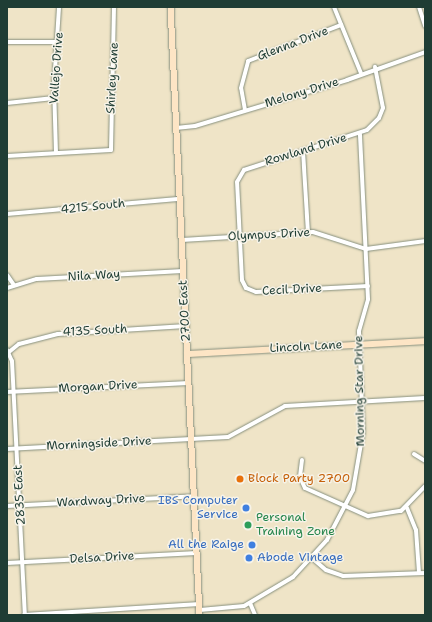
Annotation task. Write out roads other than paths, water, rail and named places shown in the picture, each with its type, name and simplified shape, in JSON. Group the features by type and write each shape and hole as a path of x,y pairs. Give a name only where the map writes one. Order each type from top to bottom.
{"street":[{"name":"Vallejo Drive","path":"56,153 54,98 59,42 59,7"},
{"name":"Shirley Lane","path":"56,153 111,150 114,7"},
{"name":"2700 East","path":"170,7 200,610"},
{"path":"334,7 360,73"},
{"path":"419,7 425,26"},
{"name":"Glenna Drive","path":"245,110 241,82 248,61 342,26"},
{"path":"7,42 59,42"},
{"name":"Melony Drive","path":"176,128 245,110 425,52"},
{"name":"Rowland Drive","path":"240,236 237,182 242,171 360,134 379,118 383,108 375,67"},
{"path":"7,103 54,98"},
{"name":"Morning Star Drive","path":"25,615 200,610 250,603 278,588 312,558 346,508 360,459 362,402 359,345 368,286 360,134"},
{"path":"303,152 308,232"},
{"path":"7,156 56,153"},
{"name":"4215 South","path":"7,214 180,199"},
{"name":"Olympus Drive","path":"182,240 308,232 366,249 425,241"},
{"name":"Cecil Drive","path":"240,236 242,283 252,292 368,286"},
{"name":"Nila Way","path":"7,288 14,284 42,279 183,271"},
{"path":"7,275 14,284"},
{"name":"4135 South","path":"8,351 20,344 58,334 186,326"},
{"name":"Lincoln Lane","path":"187,354 425,341"},
{"name":"2835 East","path":"8,351 14,392 25,615"},
{"name":"Morgan Drive","path":"7,392 189,383"},
{"name":"Morningside Drive","path":"7,449 192,440 235,436 285,406 425,398"},
{"path":"414,454 425,461"},
{"path":"302,460 300,477 304,487 346,508 378,516 407,508 425,486"},
{"name":"Wardway Drive","path":"7,506 194,496"},
{"path":"407,508 416,530 419,573"},
{"name":"Delsa Drive","path":"7,563 197,553"},
{"path":"312,558 326,570 343,576 425,573"},
{"path":"250,603 255,615"}],"place":[{"name":"Block Party 2700","path":"240,479"},
{"name":"IBS Computer Service","path":"246,508"},
{"name":"Personal Training Zone","path":"248,525"},
{"name":"All the Raige","path":"252,545"},
{"name":"Abode Vintage","path":"249,558"}]}
